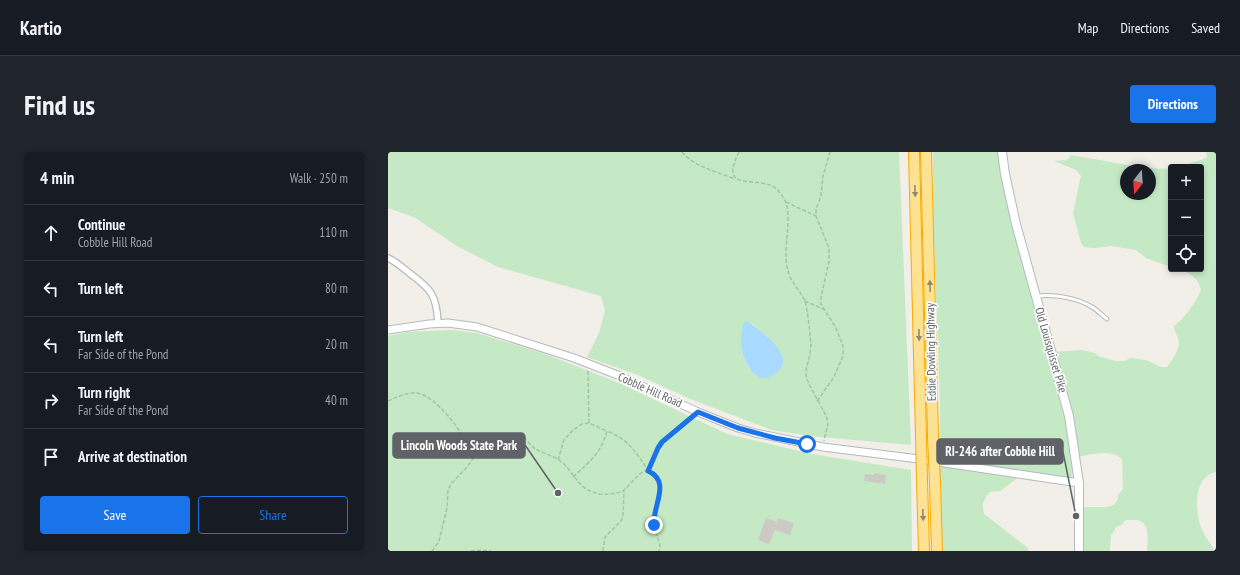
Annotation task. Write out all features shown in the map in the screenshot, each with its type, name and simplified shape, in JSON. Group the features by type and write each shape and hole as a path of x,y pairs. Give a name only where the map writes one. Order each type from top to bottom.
{"highway":[{"name":"Eddie Dowling Highway","path":"914,152 924,551"},
{"name":"Eddie Dowling Highway","path":"926,152 937,551"}],"main road":[{"name":"Old Louisquisset Pike","path":"1002,152 1005,174 1016,224 1069,416 1079,483 1079,551"}],"street":[{"path":"388,258 423,283 432,294 437,308 438,324"},
{"name":"Cobble Hill Road","path":"388,330 413,325 438,324 463,324 491,330 588,363 698,412 755,433 823,447 1079,483"}],"lane":[{"path":"1036,296 1046,295 1080,301 1094,307 1107,319"}],"path":[{"path":"682,152 686,157 699,164 744,182 771,185 777,188 786,202 788,215 785,253 787,267 790,279 805,302 810,336 810,353 806,368 807,379 828,422 823,447"},
{"path":"737,179 733,174 733,166 739,152"},
{"path":"818,401 834,377 843,356 843,346 836,328 821,304 821,297 829,262 829,248 816,216 816,209 821,196 823,176 830,152"},
{"path":"786,202 816,216"},
{"path":"805,302 826,311"},
{"path":"588,363 589,423"},
{"path":"388,401 410,394 417,393 423,395 434,402 454,423 469,448 476,453 485,452 512,437 520,436 537,450 558,460 584,488 597,493 618,493 624,490 641,472 648,471"},
{"path":"648,471 662,442 698,412"},
{"path":"558,460 562,444 567,435 582,424 589,423 616,435 632,446 648,471 657,476 661,486 654,519 660,551"},
{"path":"573,477 597,455 602,448 607,431"},
{"path":"432,551 439,541 447,508 448,490 451,484 476,453"},
{"path":"602,551 604,537 621,521 623,517 624,490"},
{"path":"471,551 491,551"}],"green space":[{"path":"388,152 899,152 911,445 810,436 772,430 688,398 638,375 587,357 599,333 605,310 601,296 498,267 457,246 414,217 388,208","holes":["752,323 768,337 764,377 756,374 746,364 741,343 742,328"]},
{"path":"933,152 1001,152 1052,352 1082,350 1095,353 1098,356 1115,361 1125,361 1130,358 1146,360 1161,367 1167,367 1175,355 1179,344 1174,326 1190,310 1201,290 1198,281 1184,272 1204,272 1204,164 1188,164 1207,157 1206,152 1216,152 1216,472 1207,476 1201,483 1197,497 1197,512 1201,526 1204,535 1214,551 1147,551 1148,538 1145,524 1138,520 1126,520 1121,525 1116,527 1111,536 1110,551 1082,551 1083,507 1106,507 1114,505 1118,499 1118,495 1123,489 1122,459 1112,454 1100,453 1076,457 1071,480 1020,476 1000,491 990,492 983,504 984,514 1028,548 1028,551 937,551 940,402 933,215"},
{"path":"1071,155 1122,164 1120,164 1120,200 1156,200 1156,168 1168,169 1168,266 1146,258 1136,250 1111,246 1094,248 1084,247 1081,243 1073,213 1081,176 1076,170 1054,161 1067,160"},
{"path":"451,330 477,333 548,355 619,383 727,434 812,454 911,470 912,551 388,551 388,336 409,332"}],"water":[{"path":"745,321 756,327 774,343 782,355 783,360 781,368 772,376 765,378 759,377 748,367 742,352 741,344 742,329"}],"building":[{"path":"874,473 886,475 885,484 864,481 865,474 874,475"},
{"path":"766,518 777,522 778,518 794,523 790,535 775,530 769,544 758,540"}],"place":[{"name":"Lincoln Woods State Park","path":"558,493"},
{"name":"RI-246 after Cobble Hill","path":"1076,516"}],"route":[{"path":"654,525 654,513 661,486 657,476 648,471 662,442 698,412 755,433 807,444"}]}
